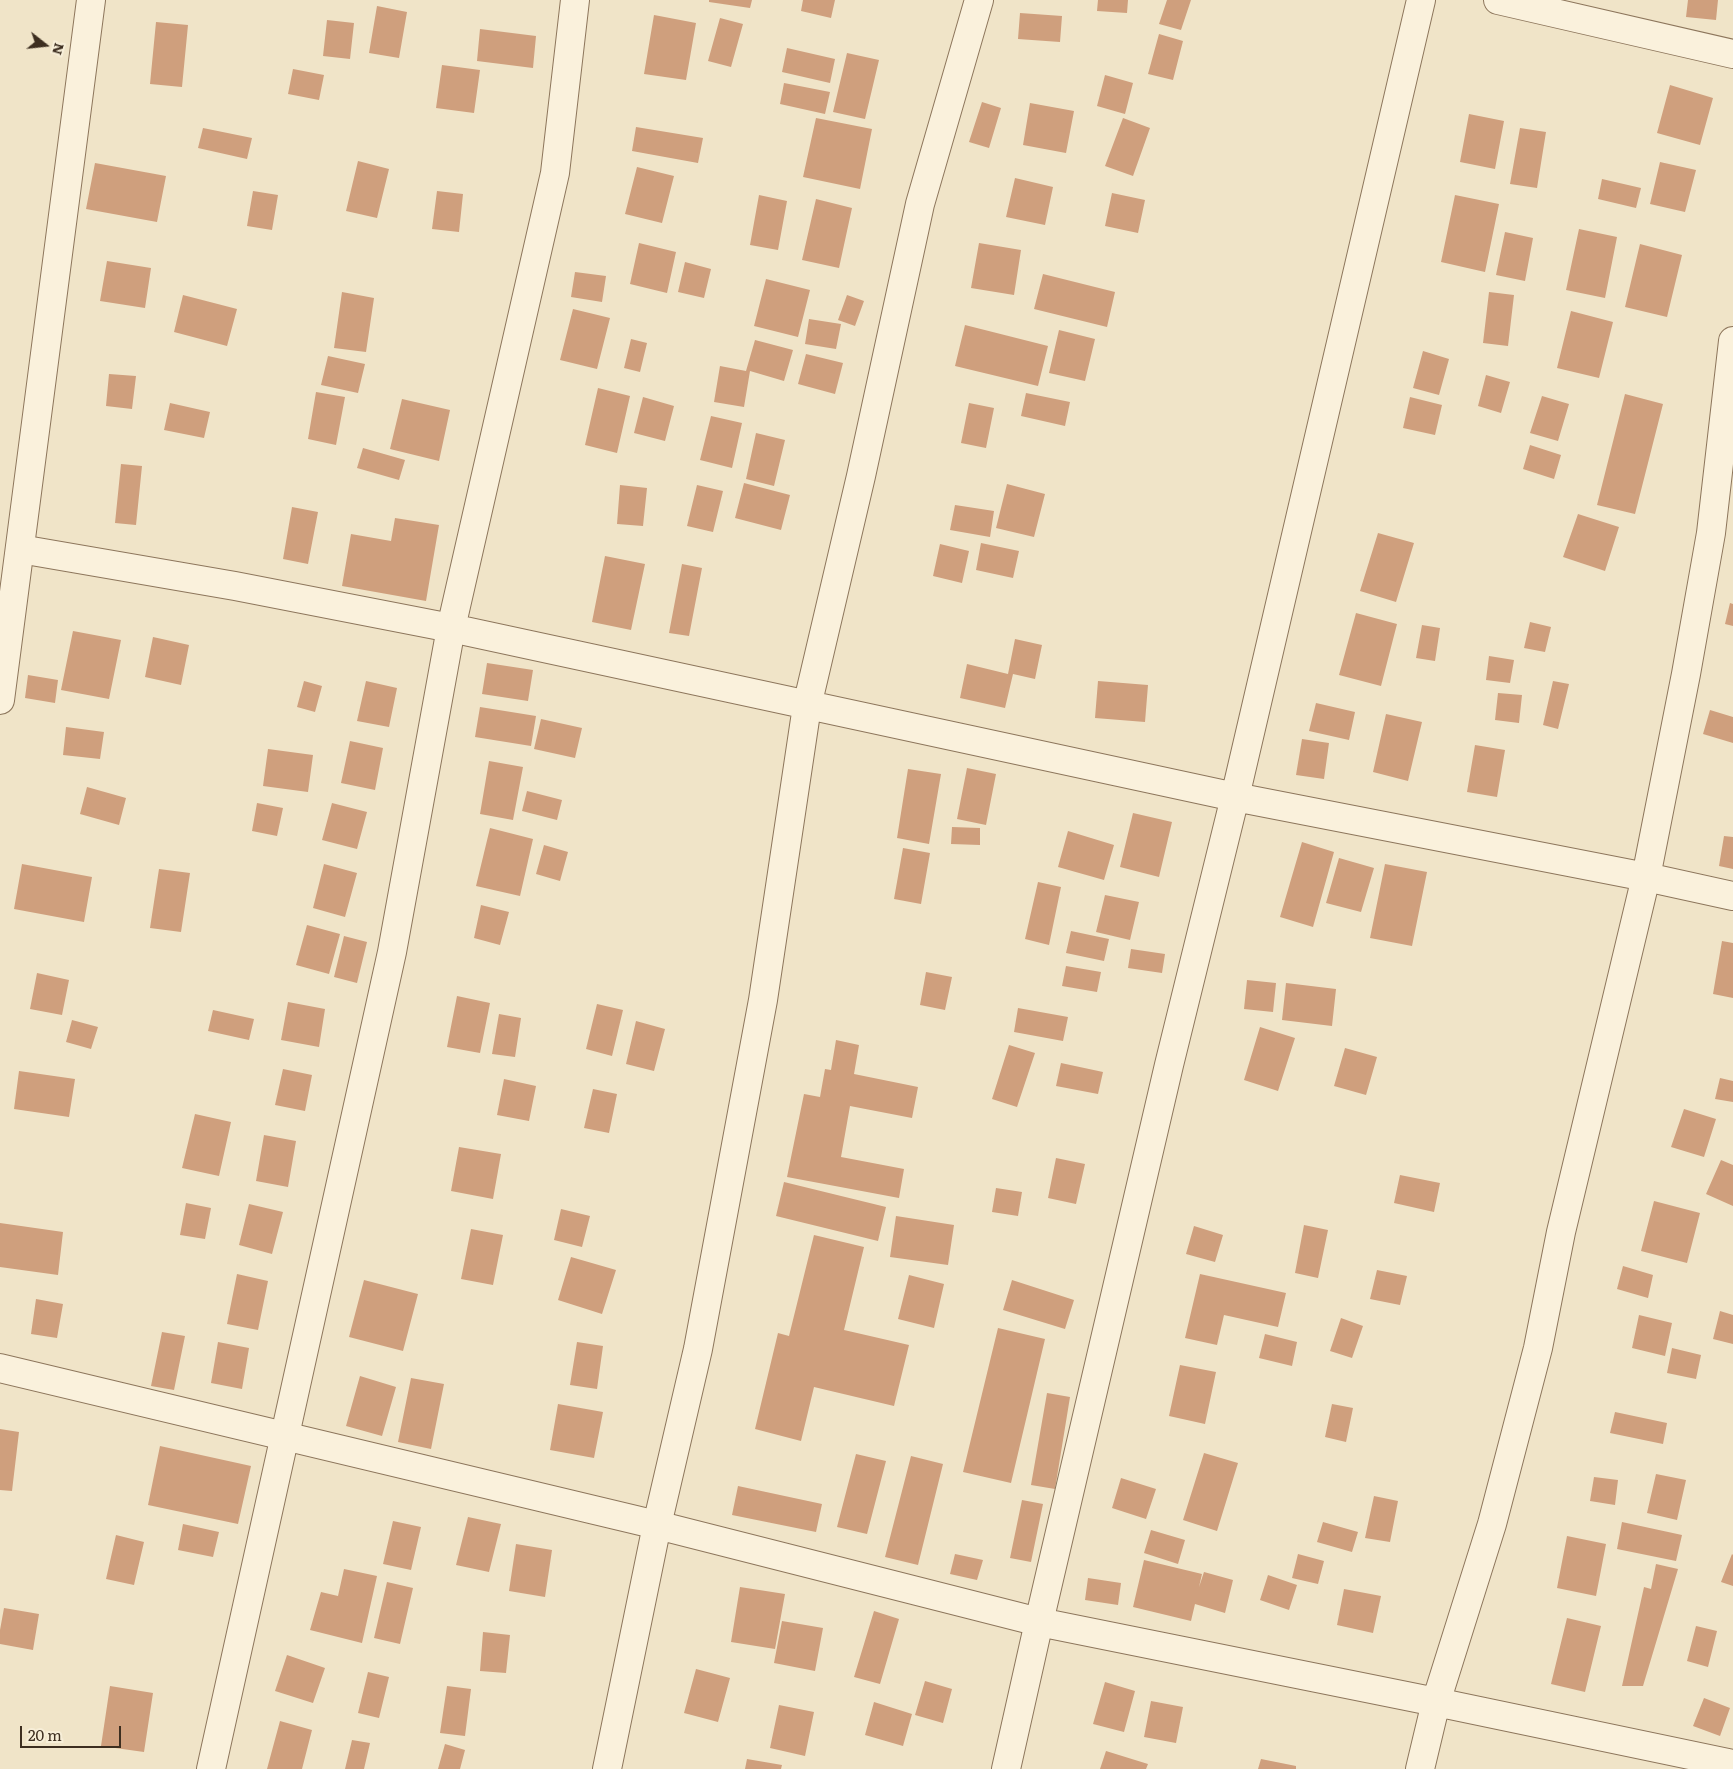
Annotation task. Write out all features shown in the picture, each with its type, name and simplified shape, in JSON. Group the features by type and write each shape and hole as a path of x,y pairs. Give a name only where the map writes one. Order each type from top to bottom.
{"street":[{"path":"0,700 91,0"},
{"path":"211,1769 392,952 451,628 555,173 575,0"},
{"path":"607,1769 657,1525 698,1349 761,1010 807,706 861,476 920,204 979,0"},
{"path":"1006,1769 1169,1065 1235,797 1422,0"},
{"path":"1498,0 1733,54"},
{"path":"1420,1769 1436,1702 1492,1524 1535,1357 1561,1232 1646,877 1686,674 1711,532 1733,341"},
{"path":"20,550 235,586 451,628 1235,797 1646,877 1733,896"},
{"path":"0,1368 657,1525 1039,1622 1733,1764"}],"building":[{"path":"709,0 752,0 750,8 709,2"},
{"path":"803,0 835,0 831,18 801,11"},
{"path":"1098,0 1128,0 1127,13 1097,11"},
{"path":"1167,0 1191,0 1181,30 1159,24"},
{"path":"1688,0 1718,0 1716,20 1686,17"},
{"path":"377,6 407,12 399,58 369,53"},
{"path":"1020,13 1062,16 1060,42 1018,39"},
{"path":"654,15 696,23 686,80 644,74"},
{"path":"720,18 743,24 731,67 708,61"},
{"path":"327,20 354,23 350,59 323,56"},
{"path":"156,22 188,25 182,87 150,84"},
{"path":"480,29 536,36 533,68 477,61"},
{"path":"1159,34 1183,41 1173,80 1148,74"},
{"path":"787,48 835,59 830,83 782,72"},
{"path":"847,53 879,60 865,119 833,112"},
{"path":"442,65 480,70 474,113 436,108"},
{"path":"293,69 324,75 319,100 288,94"},
{"path":"1105,75 1133,83 1125,114 1097,106"},
{"path":"784,83 830,92 825,114 780,104"},
{"path":"1670,85 1713,98 1700,145 1657,133"},
{"path":"982,102 1001,108 989,148 969,142"},
{"path":"1030,103 1074,111 1066,153 1023,145"},
{"path":"1469,114 1504,121 1495,169 1460,162"},
{"path":"816,118 872,129 860,189 803,177"},
{"path":"1123,118 1150,128 1133,176 1105,166"},
{"path":"636,127 703,138 698,163 632,151"},
{"path":"203,128 252,138 247,159 198,148"},
{"path":"1520,128 1546,132 1537,188 1510,184"},
{"path":"358,161 389,169 377,218 346,211"},
{"path":"1660,162 1696,170 1685,212 1650,204"},
{"path":"95,163 166,176 157,222 86,209"},
{"path":"637,167 674,176 662,223 625,214"},
{"path":"1015,178 1053,187 1045,225 1006,217"},
{"path":"1602,179 1641,188 1636,208 1598,199"},
{"path":"253,191 278,195 272,230 247,226"},
{"path":"437,191 463,194 459,232 432,229"},
{"path":"1112,193 1145,200 1138,233 1105,226"},
{"path":"759,195 787,201 778,250 750,245"},
{"path":"1455,195 1499,204 1485,272 1441,262"},
{"path":"816,199 852,208 839,268 802,260"},
{"path":"1579,229 1617,237 1605,298 1566,290"},
{"path":"1505,232 1533,238 1525,281 1496,275"},
{"path":"639,243 676,252 667,293 630,284"},
{"path":"979,243 1021,250 1014,295 971,288"},
{"path":"1640,244 1682,255 1667,317 1625,307"},
{"path":"107,261 151,268 145,308 100,301"},
{"path":"685,262 711,269 704,298 678,292"},
{"path":"575,272 606,276 602,302 571,297"},
{"path":"1043,274 1115,292 1107,327 1034,309"},
{"path":"766,279 810,290 798,337 754,326"},
{"path":"342,292 374,298 366,352 334,348"},
{"path":"1489,292 1514,295 1508,346 1483,343"},
{"path":"183,295 237,309 227,346 174,332"},
{"path":"847,295 864,301 855,326 838,320"},
{"path":"573,309 610,318 597,369 560,360"},
{"path":"1571,311 1613,322 1599,378 1557,368"},
{"path":"809,319 841,324 836,349 805,344"},
{"path":"965,325 1048,346 1038,386 955,366"},
{"path":"1059,330 1095,339 1085,381 1049,373"},
{"path":"631,339 647,343 640,372 624,368"},
{"path":"755,340 793,350 784,381 750,371 744,407 714,402 720,366 746,371"},
{"path":"1423,351 1449,359 1439,395 1413,388"},
{"path":"806,354 843,363 835,394 798,384"},
{"path":"328,356 365,364 358,393 321,385"},
{"path":"109,374 136,376 132,409 106,406"},
{"path":"1486,375 1510,382 1501,413 1478,406"},
{"path":"598,388 630,396 617,453 585,445"},
{"path":"316,392 345,397 336,445 308,439"},
{"path":"1026,393 1070,402 1065,426 1021,416"},
{"path":"1625,394 1663,404 1635,514 1597,505"},
{"path":"1542,396 1569,404 1558,441 1530,433"},
{"path":"643,397 674,406 665,441 634,433"},
{"path":"1410,397 1442,405 1435,435 1403,428"},
{"path":"402,399 450,410 439,461 390,449"},
{"path":"170,403 210,412 204,438 164,430"},
{"path":"969,403 994,408 986,448 961,443"},
{"path":"711,416 742,423 732,468 700,460"},
{"path":"756,433 785,440 774,486 746,479"},
{"path":"1530,445 1561,455 1554,479 1523,469"},
{"path":"363,448 405,460 399,480 357,468"},
{"path":"121,464 142,466 136,525 115,523"},
{"path":"744,483 790,495 781,530 735,518"},
{"path":"1007,484 1045,494 1034,537 996,528"},
{"path":"620,485 647,488 643,526 617,524"},
{"path":"697,485 723,491 713,532 687,526"},
{"path":"955,505 994,511 990,537 950,530"},
{"path":"292,507 318,512 308,564 283,559"},
{"path":"1578,514 1619,527 1605,571 1563,557"},
{"path":"395,518 439,525 426,601 342,586 351,534 391,541"},
{"path":"1378,533 1414,543 1396,602 1360,591"},
{"path":"981,543 1019,551 1013,578 976,570"},
{"path":"940,544 969,551 962,583 933,576"},
{"path":"605,556 645,564 631,630 592,622"},
{"path":"682,564 702,568 689,636 669,633"},
{"path":"1730,603 1733,604 1733,626 1725,624"},
{"path":"1356,613 1397,624 1381,686 1339,675"},
{"path":"1530,622 1551,627 1545,652 1524,648"},
{"path":"1422,625 1440,628 1435,661 1416,658"},
{"path":"73,631 121,640 109,699 61,690"},
{"path":"153,637 189,645 181,685 145,677"},
{"path":"1015,639 1042,645 1035,679 1013,674 1005,708 960,698 967,664 1008,674"},
{"path":"1489,656 1514,660 1510,683 1486,680"},
{"path":"487,663 533,670 528,701 482,694"},
{"path":"28,675 58,680 55,703 25,698"},
{"path":"304,681 322,686 315,712 297,707"},
{"path":"366,681 397,688 389,727 357,721"},
{"path":"1098,681 1148,685 1145,722 1095,718"},
{"path":"1553,681 1569,684 1558,729 1543,725"},
{"path":"1498,693 1522,695 1519,723 1495,720"},
{"path":"1316,703 1355,712 1349,740 1309,731"},
{"path":"480,707 536,716 531,746 475,737"},
{"path":"1710,710 1733,717 1733,743 1703,734"},
{"path":"1386,714 1422,722 1408,781 1373,772"},
{"path":"541,719 582,728 575,758 534,749"},
{"path":"66,727 104,732 100,759 63,755"},
{"path":"1302,739 1329,743 1324,779 1296,775"},
{"path":"350,741 383,748 375,790 341,783"},
{"path":"1475,745 1505,750 1497,797 1467,792"},
{"path":"268,749 313,755 308,792 263,786"},
{"path":"489,761 523,767 513,820 480,814"},
{"path":"967,768 996,774 986,825 957,819"},
{"path":"908,769 941,774 929,844 897,838"},
{"path":"87,787 126,798 119,825 80,814"},
{"path":"527,791 562,800 557,820 522,811"},
{"path":"257,803 283,808 277,836 252,831"},
{"path":"332,803 367,812 357,849 322,840"},
{"path":"1133,813 1172,822 1159,877 1120,867"},
{"path":"952,827 980,828 980,845 951,844"},
{"path":"490,828 533,839 520,896 476,886"},
{"path":"1068,831 1114,845 1104,880 1058,867"},
{"path":"1724,836 1733,837 1733,869 1719,866"},
{"path":"1302,842 1334,852 1313,927 1280,917"},
{"path":"544,845 568,852 560,881 536,874"},
{"path":"903,848 930,853 921,904 894,899"},
{"path":"1339,858 1374,868 1361,912 1326,903"},
{"path":"22,864 92,877 84,922 14,909"},
{"path":"324,864 357,873 345,917 313,908"},
{"path":"1385,864 1427,872 1412,946 1370,938"},
{"path":"159,869 190,873 181,932 150,928"},
{"path":"1038,882 1061,887 1049,945 1025,939"},
{"path":"1105,895 1139,902 1130,940 1096,932"},
{"path":"481,905 509,912 500,945 474,938"},
{"path":"307,925 340,934 329,974 296,965"},
{"path":"1071,931 1109,939 1104,961 1066,953"},
{"path":"344,936 367,942 357,983 334,977"},
{"path":"1722,941 1733,943 1733,998 1713,994"},
{"path":"1131,949 1165,954 1162,973 1128,968"},
{"path":"1066,966 1101,972 1097,992 1062,986"},
{"path":"926,972 952,977 945,1010 920,1005"},
{"path":"37,973 69,980 62,1015 30,1009"},
{"path":"1247,980 1276,983 1273,1012 1244,1009"},
{"path":"1286,983 1336,989 1332,1026 1282,1020"},
{"path":"457,996 490,1003 480,1053 447,1047"},
{"path":"288,1002 325,1009 319,1047 281,1040"},
{"path":"597,1004 623,1010 612,1056 586,1049"},
{"path":"1018,1008 1068,1017 1063,1041 1014,1032"},
{"path":"213,1010 254,1019 249,1040 208,1031"},
{"path":"499,1014 521,1018 515,1057 492,1054"},
{"path":"72,1020 98,1027 91,1049 66,1042"},
{"path":"636,1021 665,1029 654,1071 626,1064"},
{"path":"1260,1027 1295,1038 1278,1091 1244,1080"},
{"path":"836,1040 859,1045 854,1074 918,1087 912,1118 850,1106 841,1157 904,1169 899,1198 787,1177 804,1094 820,1097 825,1069 831,1070"},
{"path":"1009,1045 1035,1053 1017,1107 992,1099"},
{"path":"1345,1048 1377,1057 1366,1095 1334,1086"},
{"path":"1061,1063 1103,1072 1098,1094 1056,1086"},
{"path":"283,1069 312,1075 305,1111 275,1105"},
{"path":"19,1071 75,1079 69,1117 14,1109"},
{"path":"1720,1078 1733,1081 1733,1102 1715,1099"},
{"path":"504,1079 536,1086 529,1121 497,1115"},
{"path":"593,1089 617,1094 609,1133 584,1128"},
{"path":"1684,1109 1716,1119 1704,1157 1671,1147"},
{"path":"195,1114 231,1122 219,1176 182,1168"},
{"path":"264,1135 296,1141 288,1187 256,1181"},
{"path":"459,1147 501,1154 493,1199 451,1191"},
{"path":"1056,1158 1085,1164 1076,1204 1048,1198"},
{"path":"1721,1160 1733,1165 1733,1206 1706,1194"},
{"path":"1400,1175 1440,1183 1434,1212 1394,1203"},
{"path":"784,1182 886,1207 878,1241 776,1216"},
{"path":"996,1188 1022,1192 1018,1216 992,1212"},
{"path":"1654,1201 1700,1213 1687,1263 1641,1251"},
{"path":"186,1203 211,1208 205,1239 180,1235"},
{"path":"249,1204 283,1212 272,1254 239,1245"},
{"path":"561,1209 590,1216 582,1247 554,1240"},
{"path":"896,1216 954,1225 948,1265 890,1257"},
{"path":"0,1223 63,1232 58,1275 0,1267"},
{"path":"1304,1225 1328,1230 1318,1278 1295,1273"},
{"path":"1194,1226 1223,1235 1215,1262 1186,1254"},
{"path":"471,1229 503,1235 493,1285 461,1279"},
{"path":"814,1235 864,1247 844,1330 909,1345 894,1406 814,1387 801,1441 755,1429 778,1333 789,1336"},
{"path":"571,1257 616,1270 602,1314 558,1300"},
{"path":"1623,1266 1653,1275 1648,1298 1617,1289"},
{"path":"1377,1270 1407,1276 1400,1305 1370,1299"},
{"path":"237,1274 268,1281 258,1330 227,1324"},
{"path":"1200,1274 1286,1293 1278,1327 1224,1315 1217,1345 1185,1338"},
{"path":"909,1275 944,1284 934,1328 898,1319"},
{"path":"364,1280 418,1294 403,1351 349,1337"},
{"path":"1012,1280 1074,1300 1065,1329 1003,1310"},
{"path":"36,1299 63,1304 57,1338 31,1334"},
{"path":"1720,1311 1733,1315 1733,1344 1713,1339"},
{"path":"1639,1315 1672,1323 1665,1356 1632,1348"},
{"path":"1341,1318 1363,1326 1352,1358 1330,1351"},
{"path":"998,1328 1045,1339 1011,1483 963,1472"},
{"path":"162,1332 185,1336 174,1390 151,1386"},
{"path":"1265,1334 1297,1342 1292,1366 1259,1358"},
{"path":"218,1342 249,1348 242,1389 211,1383"},
{"path":"577,1342 603,1346 597,1389 570,1385"},
{"path":"1672,1348 1701,1355 1696,1379 1667,1373"},
{"path":"1180,1365 1216,1372 1205,1424 1169,1416"},
{"path":"360,1376 396,1387 382,1436 346,1426"},
{"path":"411,1378 444,1384 431,1449 398,1442"},
{"path":"1047,1393 1070,1397 1055,1489 1031,1485"},
{"path":"558,1404 603,1412 594,1458 550,1450"},
{"path":"1332,1404 1353,1408 1346,1442 1325,1437"},
{"path":"1615,1412 1667,1423 1663,1444 1610,1433"},
{"path":"0,1429 19,1432 12,1491 0,1490"},
{"path":"160,1446 251,1466 238,1524 148,1505"},
{"path":"1204,1453 1238,1463 1217,1531 1183,1520"},
{"path":"856,1454 886,1461 867,1534 837,1527"},
{"path":"911,1456 943,1464 918,1565 885,1557"},
{"path":"1656,1474 1686,1480 1677,1520 1647,1513"},
{"path":"1594,1477 1618,1480 1615,1505 1590,1501"},
{"path":"1121,1478 1156,1489 1146,1519 1112,1508"},
{"path":"738,1486 822,1504 816,1532 732,1515"},
{"path":"1374,1496 1398,1501 1390,1542 1365,1538"},
{"path":"1022,1500 1043,1504 1031,1562 1010,1558"},
{"path":"468,1517 501,1524 489,1572 456,1565"},
{"path":"393,1521 421,1527 411,1570 383,1564"},
{"path":"1323,1522 1358,1532 1352,1552 1317,1542"},
{"path":"1622,1522 1682,1535 1676,1561 1617,1549"},
{"path":"183,1524 219,1532 213,1557 178,1550"},
{"path":"1151,1530 1185,1540 1178,1564 1144,1553"},
{"path":"116,1535 144,1542 134,1585 106,1579"},
{"path":"1567,1536 1606,1544 1596,1596 1557,1588"},
{"path":"516,1544 552,1550 545,1597 509,1591"},
{"path":"955,1554 983,1560 977,1580 950,1574"},
{"path":"1298,1554 1324,1561 1318,1584 1292,1578"},
{"path":"1733,1555 1733,1586 1721,1582"},
{"path":"1144,1560 1202,1574 1199,1587 1204,1572 1233,1580 1225,1613 1195,1604 1191,1621 1133,1607"},
{"path":"1656,1564 1678,1569 1643,1686 1622,1686 1644,1587 1651,1589"},
{"path":"344,1569 377,1576 362,1643 310,1630 321,1592 338,1596"},
{"path":"1268,1575 1297,1585 1289,1610 1260,1600"},
{"path":"1088,1578 1121,1583 1118,1605 1085,1600"},
{"path":"387,1582 413,1588 400,1644 374,1638"},
{"path":"740,1587 785,1594 775,1649 731,1642"},
{"path":"1344,1589 1381,1596 1373,1633 1337,1625"},
{"path":"4,1608 39,1614 33,1650 0,1644 0,1630"},
{"path":"874,1611 899,1619 880,1684 854,1677"},
{"path":"1567,1618 1601,1626 1585,1692 1551,1684"},
{"path":"782,1621 823,1628 815,1671 774,1663"},
{"path":"1696,1626 1717,1631 1708,1667 1687,1661"},
{"path":"483,1632 510,1635 506,1673 480,1671"},
{"path":"287,1655 325,1668 313,1703 275,1691"},
{"path":"696,1669 730,1678 718,1722 684,1713"},
{"path":"368,1672 389,1677 379,1718 358,1713"},
{"path":"925,1681 952,1689 943,1723 915,1715"},
{"path":"1105,1682 1135,1691 1124,1732 1093,1724"},
{"path":"110,1686 153,1693 144,1752 101,1746"},
{"path":"447,1686 471,1689 465,1736 440,1733"},
{"path":"1704,1698 1730,1708 1720,1736 1693,1726"},
{"path":"1151,1701 1183,1707 1176,1743 1144,1737"},
{"path":"874,1702 912,1714 903,1746 865,1735"},
{"path":"779,1705 814,1712 805,1756 770,1748"},
{"path":"280,1721 312,1730 302,1769 267,1769"},
{"path":"352,1740 370,1743 364,1769 345,1769"},
{"path":"445,1744 465,1750 460,1769 438,1769"},
{"path":"1106,1751 1148,1764 1146,1769 1100,1769"},
{"path":"747,1759 782,1765 781,1769 745,1769"},
{"path":"1261,1759 1296,1766 1296,1769 1258,1769"}]}
